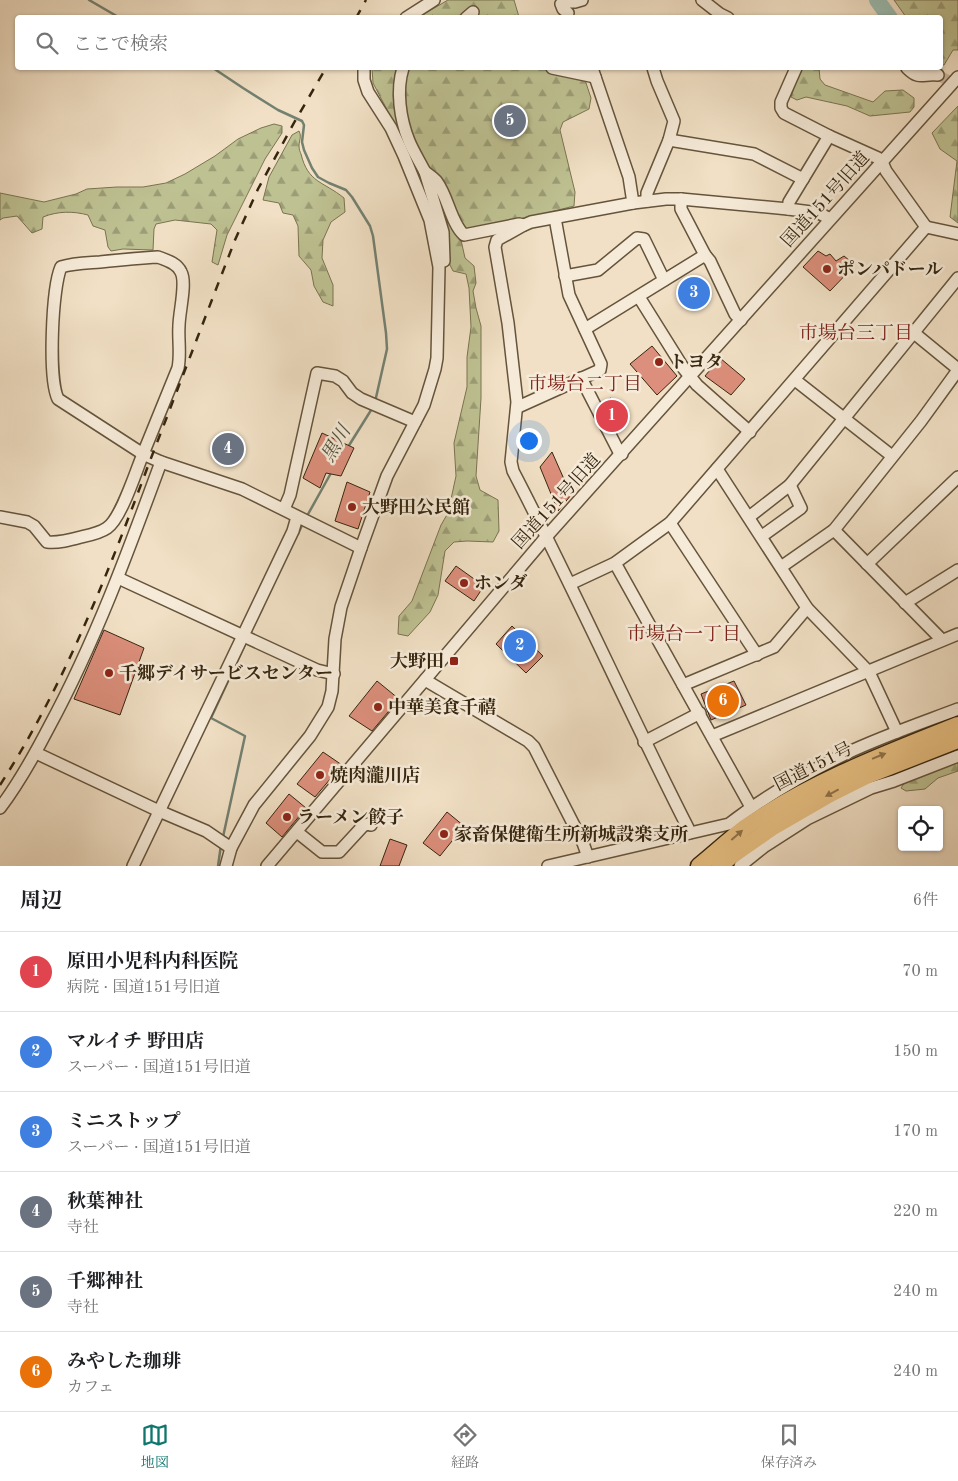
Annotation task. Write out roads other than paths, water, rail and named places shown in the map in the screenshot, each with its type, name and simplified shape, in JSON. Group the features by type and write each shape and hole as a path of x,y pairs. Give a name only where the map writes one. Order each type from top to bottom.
{"highway":[{"name":"国道151号","path":"699,866 745,828 791,799 862,763 958,725"},
{"name":"国道151号","path":"720,866 773,827 830,794 866,776 958,740"}],"street":[{"path":"411,15 434,0"},
{"path":"568,13 563,9 563,2 582,0"},
{"path":"702,0 722,15"},
{"path":"226,866 229,846 254,805 310,736 328,707 334,674 334,639 342,607 386,476 415,422 427,396 435,370 437,358 439,267 430,220 419,189 390,128 368,92 364,80 364,70"},
{"path":"403,70 400,78 401,111 409,140 425,172 443,232 444,263 443,266 439,267"},
{"path":"572,70 593,72 629,177 633,203"},
{"path":"647,201 647,193 669,140 674,121 654,70"},
{"path":"795,70 781,102 781,108 784,113 878,158 926,228 958,234"},
{"path":"909,70 918,76 935,75"},
{"name":"国道151号旧道","path":"267,866 546,537 958,77"},
{"path":"788,209 789,202 829,136"},
{"path":"669,140 754,154 803,179"},
{"path":"425,172 436,180 459,230 464,235 519,224 524,225"},
{"path":"681,199 681,209 710,262 735,314 741,320"},
{"path":"689,833 570,584 513,470 511,462 518,407 508,323 495,246 497,240 531,222 647,201 681,199 788,209 819,213 830,219"},
{"path":"518,407 600,370 601,364 569,295 555,218"},
{"path":"570,584 615,563 670,523 926,228"},
{"path":"565,276 598,270 638,238 644,239 664,280"},
{"path":"585,330 705,255"},
{"path":"0,517 26,522 34,526 47,542 56,543 96,533 108,528 116,519 143,454 178,368 180,357 179,323 183,280 181,271 171,262 158,258 96,262 62,267 58,275 52,368 55,392 58,399 143,454 161,462 242,489 361,548"},
{"path":"749,516 790,486 958,278"},
{"path":"639,297 690,377 750,432"},
{"path":"781,567 834,530 921,421 958,369 914,332"},
{"path":"284,509 290,496 317,373 335,376 343,381 352,393 361,399 415,422"},
{"path":"581,378 618,450 622,454"},
{"path":"795,380 892,456"},
{"path":"0,808 36,753 71,688 118,578 161,462"},
{"path":"717,469 807,608 869,672 897,732"},
{"path":"867,564 958,478"},
{"path":"762,536 801,508 790,486"},
{"path":"133,866 247,637 293,531 302,519"},
{"path":"670,523 757,655"},
{"path":"834,530 942,640"},
{"path":"615,563 751,807"},
{"path":"905,603 958,570"},
{"path":"118,578 317,670 334,674"},
{"path":"683,685 774,647 807,608"},
{"path":"712,736 958,634"},
{"path":"425,680 528,741 534,747 583,843 581,861"},
{"path":"548,866 581,861 728,824 751,807 848,752 958,709"},
{"path":"644,742 700,713"},
{"path":"36,753 159,812 206,831 229,846"},
{"path":"740,866 765,846 807,818 871,788 958,756"},
{"path":"297,832 322,852 339,852 363,826 371,825"}],"waterway":[{"name":"黒川","path":"89,0 115,15"},
{"path":"877,0 888,15"},
{"name":"黒川","path":"216,70 278,110 302,121 304,125 302,142 312,168 318,177 346,190 370,226 373,236 387,349 375,402"},
{"name":"黒川","path":"348,447 373,407"},
{"name":"黒川","path":"307,516 331,473"},
{"name":"黒川","path":"298,534 303,523"},
{"name":"黒川","path":"249,635 262,609"},
{"name":"黒川","path":"223,837 245,736 211,718 247,640"},
{"name":"黒川","path":"218,866 221,845"}],"tunnel":[{"path":"938,75 958,86"}],"railway":[{"path":"358,15 366,0"},
{"path":"0,785 44,709 83,630 117,548 235,240 258,189 325,70"}],"place":[{"name":"千郷神社","path":"510,121"},
{"name":"ポンパドール","path":"827,269"},
{"name":"ミニストップ","path":"694,293"},
{"name":"トヨタ","path":"659,362"},
{"name":"原田小児科内科医院","path":"612,416"},
{"name":"秋葉神社","path":"228,449"},
{"name":"大野田公民館","path":"352,507"},
{"name":"ホンダ","path":"464,583"},
{"name":"マルイチ 野田店","path":"520,646"},
{"name":"大野田","path":"454,661"},
{"name":"千郷デイサービスセンター","path":"109,673"},
{"name":"みやした珈琲","path":"723,701"},
{"name":"中華美食千禧","path":"378,707"},
{"name":"焼肉瀧川店","path":"320,775"},
{"name":"ラーメン餃子","path":"287,817"},
{"name":"家畜保健衛生所新城設楽支所","path":"444,834"}],"district":[{"name":"市場台三丁目","path":"856,332"},
{"name":"市場台二丁目","path":"585,383"},
{"name":"市場台一丁目","path":"684,633"}]}
